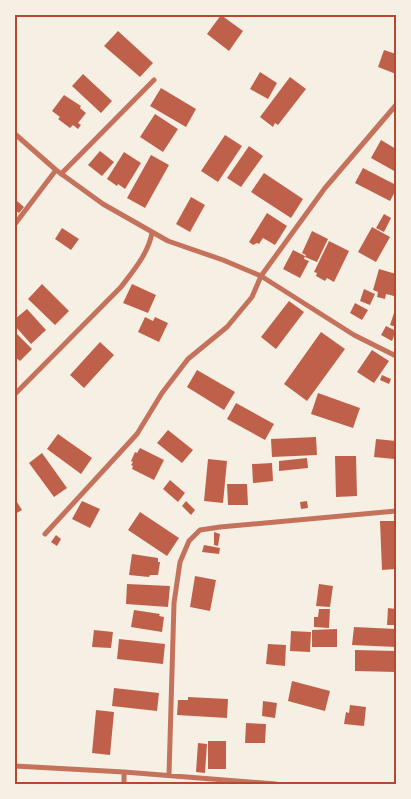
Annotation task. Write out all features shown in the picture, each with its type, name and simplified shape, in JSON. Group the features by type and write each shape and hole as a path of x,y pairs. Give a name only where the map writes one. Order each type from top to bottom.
{"street":[{"path":"15,224 59,172 154,80"},
{"path":"44,534 137,434 162,393 188,359 228,327 252,297 261,276 325,188 396,105"},
{"path":"15,134 59,172 103,204 152,233 168,241 223,260 261,276 354,335 396,356"},
{"path":"15,394 121,288 136,268 150,244 152,233"},
{"path":"169,775 174,604 180,562 189,541 200,530 220,527 396,511"},
{"path":"15,766 169,775 276,784"},
{"path":"124,772 124,784"}],"building":[{"path":"221,15 243,31 229,51 207,34"},
{"path":"118,31 153,63 140,77 104,46"},
{"path":"384,50 396,54 396,74 378,67"},
{"path":"260,72 277,83 268,99 250,89"},
{"path":"83,74 112,101 101,113 72,86"},
{"path":"290,77 306,89 278,125 275,123 273,127 260,117"},
{"path":"161,88 196,109 186,127 150,106"},
{"path":"64,95 81,106 80,108 86,113 78,123 81,125 78,129 73,125 70,128 58,119 60,117 52,111"},
{"path":"155,114 178,129 163,152 140,137"},
{"path":"225,135 242,146 218,182 201,171"},
{"path":"381,140 396,149 396,172 371,158"},
{"path":"249,146 263,156 241,187 227,178"},
{"path":"100,151 114,162 102,176 88,165"},
{"path":"124,152 141,163 125,189 107,179"},
{"path":"151,155 169,165 145,208 127,198"},
{"path":"363,168 396,185 396,190 390,201 355,183"},
{"path":"264,173 303,199 291,218 251,192"},
{"path":"191,197 205,205 190,232 176,224"},
{"path":"17,201 24,207 19,213 15,210"},
{"path":"267,213 287,226 275,245 263,238 259,244 253,245 249,242"},
{"path":"384,214 391,218 384,232 376,228"},
{"path":"372,227 390,237 376,262 358,252"},
{"path":"62,228 79,239 71,250 55,239"},
{"path":"312,231 328,239 317,262 305,257 306,255 302,253"},
{"path":"329,241 349,251 334,282 327,278 325,281 316,276 317,273 314,272"},
{"path":"293,250 305,256 304,259 309,261 300,278 283,269"},
{"path":"379,269 396,274 394,296 386,294 385,299 377,297 378,292 373,290"},
{"path":"42,284 69,311 55,325 28,299"},
{"path":"132,284 156,295 148,313 123,303"},
{"path":"364,289 375,294 370,305 360,301"},
{"path":"289,301 304,312 276,349 261,337"},
{"path":"355,303 368,310 362,320 350,313"},
{"path":"396,307 396,327 390,325"},
{"path":"27,309 46,330 31,344 15,326 15,319"},
{"path":"145,317 153,321 155,317 168,323 159,342 138,332"},
{"path":"386,326 396,331 392,341 381,335"},
{"path":"15,332 32,349 20,361 15,357"},
{"path":"321,332 345,349 307,401 284,384"},
{"path":"100,342 114,355 84,388 70,375"},
{"path":"372,350 389,361 374,383 357,372"},
{"path":"197,370 235,392 224,410 187,387"},
{"path":"382,375 391,379 389,384 380,380"},
{"path":"318,393 360,408 353,428 311,414"},
{"path":"236,403 274,424 265,440 227,419"},
{"path":"168,430 193,450 182,463 157,443"},
{"path":"58,434 92,458 81,474 47,449"},
{"path":"316,437 317,455 272,457 271,439"},
{"path":"376,439 396,441 394,459 374,457"},
{"path":"140,448 164,460 154,480 132,469 133,466 131,465 133,462 131,461 135,452 137,453"},
{"path":"42,453 67,488 54,497 29,463"},
{"path":"335,456 356,456 357,496 336,497"},
{"path":"307,458 308,468 279,471 279,461"},
{"path":"208,459 227,461 223,503 204,501"},
{"path":"272,463 273,481 253,483 252,464"},
{"path":"170,480 185,493 178,502 163,489"},
{"path":"227,484 247,484 248,505 228,505"},
{"path":"15,499 22,510 15,514"},
{"path":"82,501 100,509 90,528 72,519"},
{"path":"186,501 195,510 191,515 182,506"},
{"path":"307,501 308,508 301,509 300,502"},
{"path":"140,512 179,538 167,556 128,530"},
{"path":"380,521 396,521 396,569 382,570"},
{"path":"214,532 220,534 218,546 214,545"},
{"path":"56,535 61,539 57,546 51,542"},
{"path":"204,545 220,548 219,554 202,552"},
{"path":"132,554 158,558 158,562 160,562 158,575 150,575 149,577 129,575"},
{"path":"195,576 216,580 210,611 190,607"},
{"path":"127,584 170,586 168,607 126,604"},
{"path":"319,584 333,586 330,607 316,606"},
{"path":"388,608 396,609 396,625 387,625"},
{"path":"319,609 330,609 329,628 314,627 314,617 318,617"},
{"path":"134,610 160,614 159,616 164,617 162,632 131,627"},
{"path":"354,627 396,629 396,647 352,645"},
{"path":"337,629 337,647 312,647 312,630"},
{"path":"94,630 113,632 111,648 92,647"},
{"path":"291,631 311,632 310,652 290,651"},
{"path":"119,639 165,644 163,664 117,659"},
{"path":"268,644 286,645 285,666 266,664"},
{"path":"355,650 396,651 396,672 355,671"},
{"path":"292,681 330,691 325,711 288,701"},
{"path":"114,688 159,693 157,711 112,706"},
{"path":"188,697 228,699 227,718 177,715 178,700 188,700"},
{"path":"263,701 277,703 275,718 262,716"},
{"path":"350,705 366,707 364,726 344,724 346,712 349,713"},
{"path":"96,710 114,712 110,755 92,753"},
{"path":"246,723 266,724 265,743 245,743"},
{"path":"208,741 226,741 226,769 208,769"},
{"path":"198,743 207,744 205,773 196,772"}]}
